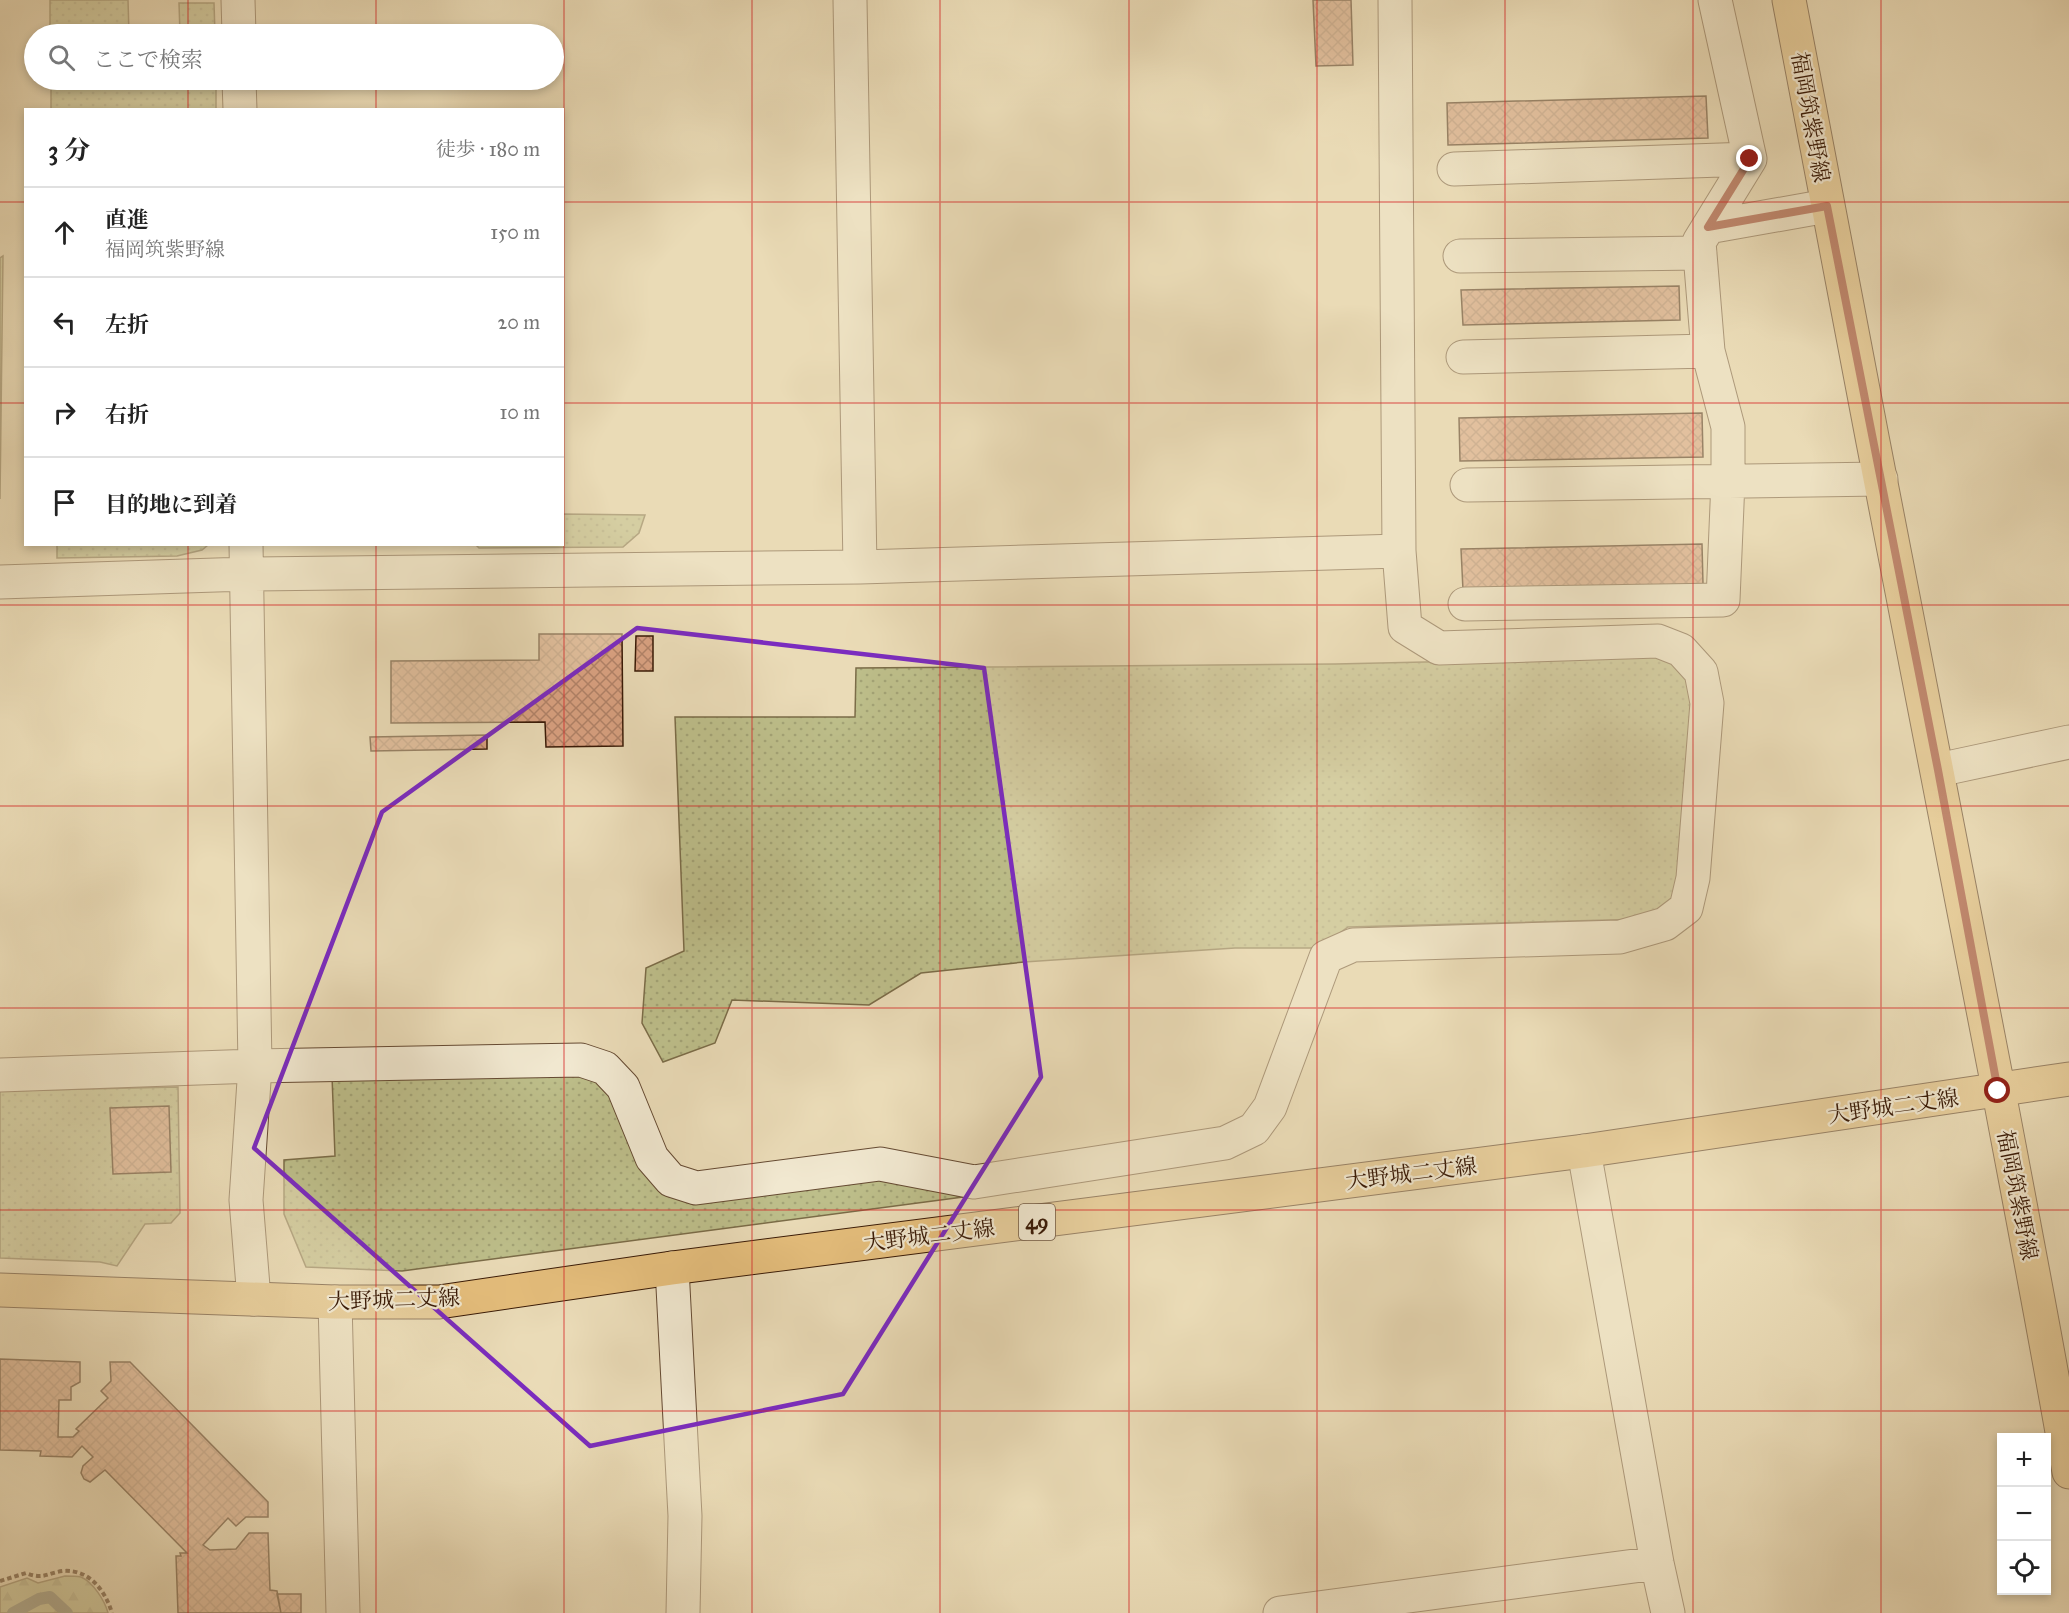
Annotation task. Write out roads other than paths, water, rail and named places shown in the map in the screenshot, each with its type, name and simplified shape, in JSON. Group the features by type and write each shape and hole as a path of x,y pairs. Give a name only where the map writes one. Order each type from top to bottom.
{"main road":[{"name":"福岡筑紫野線","path":"1789,0 1827,206 1938,770 2069,1472"},
{"name":"大野城二丈線","path":"0,1290 335,1302 439,1302 672,1268 1584,1151 2069,1079"}],"street":[{"path":"238,0 239,24"},
{"path":"850,0 860,567"},
{"path":"0,1075 255,1066 581,1060 605,1068 623,1087 652,1158 671,1180 696,1188 880,1164 974,1182 1225,1143 1254,1129 1270,1107 1326,957 1353,945 1620,937 1665,924 1686,908 1693,878 1707,703 1701,672 1681,650 1658,641 1439,648 1405,627 1399,550 1395,0"},
{"path":"1465,604 1723,600 1728,427 1708,351 1704,240 1750,159 1715,0"},
{"path":"239,90 240,108"},
{"path":"1454,169 1750,159"},
{"path":"1460,256 1704,240 1827,206"},
{"path":"1463,357 1708,351"},
{"path":"1467,485 1881,479"},
{"path":"0,582 246,559 860,567 1399,550"},
{"path":"246,559 255,1066 246,1200 254,1299"},
{"path":"1938,770 2069,742"},
{"path":"1584,1151 1657,1563 1668,1613"},
{"path":"672,1268 685,1516 684,1613"},
{"path":"335,1302 343,1613"},
{"path":"1280,1613 1657,1563"}],"waterway":[{"path":"13,1613 39,1599 50,1597 67,1613"}]}
